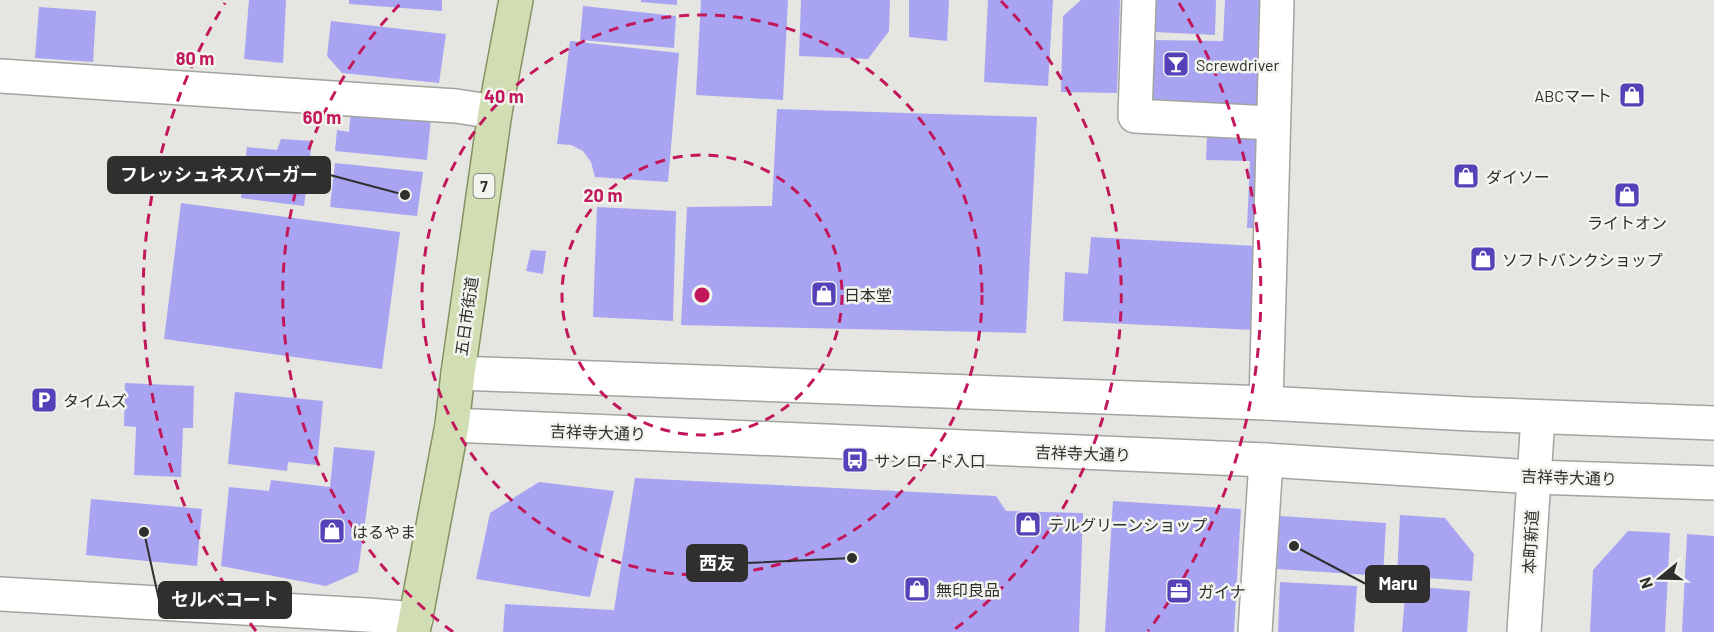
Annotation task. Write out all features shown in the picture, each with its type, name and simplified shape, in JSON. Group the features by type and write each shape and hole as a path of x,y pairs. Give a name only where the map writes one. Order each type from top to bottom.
{"main road":[{"name":"五日市街道","path":"415,626 452,425 495,112 516,0"}],"street":[{"path":"1139,0 1135,117 1274,123"},
{"path":"1266,403 1277,0"},
{"path":"0,76 456,106 495,112"},
{"path":"458,373 1266,403 1538,417 1714,423"},
{"name":"本町新道","path":"1524,632 1538,417"},
{"name":"吉祥寺大通り","path":"452,425 1266,460 1534,477 1714,483"},
{"path":"1255,632 1266,460"},
{"path":"0,594 355,614 415,626"}],"building":[{"path":"249,0 286,0 283,63 244,59"},
{"path":"349,0 442,0 442,11 349,4"},
{"path":"641,0 677,0 677,5 641,2"},
{"path":"701,0 788,0 783,100 696,95"},
{"path":"801,0 890,0 889,31 868,59 799,56"},
{"path":"909,0 949,0 947,41 909,37"},
{"path":"988,0 1053,0 1048,86 984,82"},
{"path":"1081,0 1120,0 1117,93 1061,92 1063,16"},
{"path":"1155,0 1216,0 1215,35 1154,32"},
{"path":"1225,0 1268,0 1265,107 1150,103 1150,40 1223,41"},
{"path":"583,6 676,16 674,48 580,40"},
{"path":"39,7 96,11 93,62 35,58"},
{"path":"331,21 446,34 439,83 342,73 327,56"},
{"path":"570,41 679,53 668,182 595,177 591,162 583,151 571,145 557,144"},
{"path":"351,109 431,117 427,160 335,151 337,130 349,132"},
{"path":"777,109 1037,117 1026,333 681,325 687,207 772,206"},
{"path":"1207,135 1268,137 1265,228 1247,228 1250,161 1206,160"},
{"path":"281,139 312,141 304,206 241,198 247,147 277,150"},
{"path":"335,163 423,172 417,216 330,207"},
{"path":"181,203 400,232 382,369 164,339"},
{"path":"597,207 676,211 673,321 593,317"},
{"path":"1091,237 1257,246 1253,330 1063,321 1065,272 1088,274"},
{"path":"531,250 546,251 543,274 526,271"},
{"path":"125,383 194,386 193,428 183,428 181,477 134,475 136,427 124,426"},
{"path":"235,392 323,401 317,465 288,462 287,471 228,464"},
{"path":"334,447 375,451 358,572 326,586 221,566 229,487 269,491 271,480 330,487"},
{"path":"635,478 996,496 1006,511 1083,513 1079,632 503,632 505,604 614,610"},
{"path":"539,482 614,491 590,597 476,579 490,513"},
{"path":"91,499 202,509 197,566 86,555"},
{"path":"1113,501 1241,509 1234,632 1105,632"},
{"path":"1400,515 1445,518 1474,554 1472,581 1397,576"},
{"path":"1280,516 1386,523 1383,576 1277,569"},
{"path":"1628,531 1670,533 1665,632 1590,632 1593,570"},
{"path":"1687,534 1714,536 1714,632 1682,632"},
{"path":"1280,582 1357,586 1354,632 1278,632"},
{"path":"1406,586 1470,591 1467,632 1402,632"}],"place":[{"name":"Screwdriver","path":"1176,64"},
{"name":"ABCマート","path":"1632,95"},
{"name":"ダイソー","path":"1466,176"},
{"name":"フレッシュネスバーガー","path":"405,195"},
{"name":"ライトオン","path":"1627,195"},
{"name":"ソフトバンクショップ","path":"1483,259"},
{"name":"日本堂","path":"824,294"},
{"name":"タイムズ","path":"44,400"},
{"name":"サンロード入口","path":"855,460"},
{"name":"テルグリーンショップ","path":"1028,524"},
{"name":"はるやま","path":"332,531"},
{"name":"セルベコート","path":"144,532"},
{"name":"Maru","path":"1294,546"},
{"name":"西友","path":"852,558"},
{"name":"無印良品","path":"917,589"},
{"name":"ガイナ","path":"1179,591"}]}
